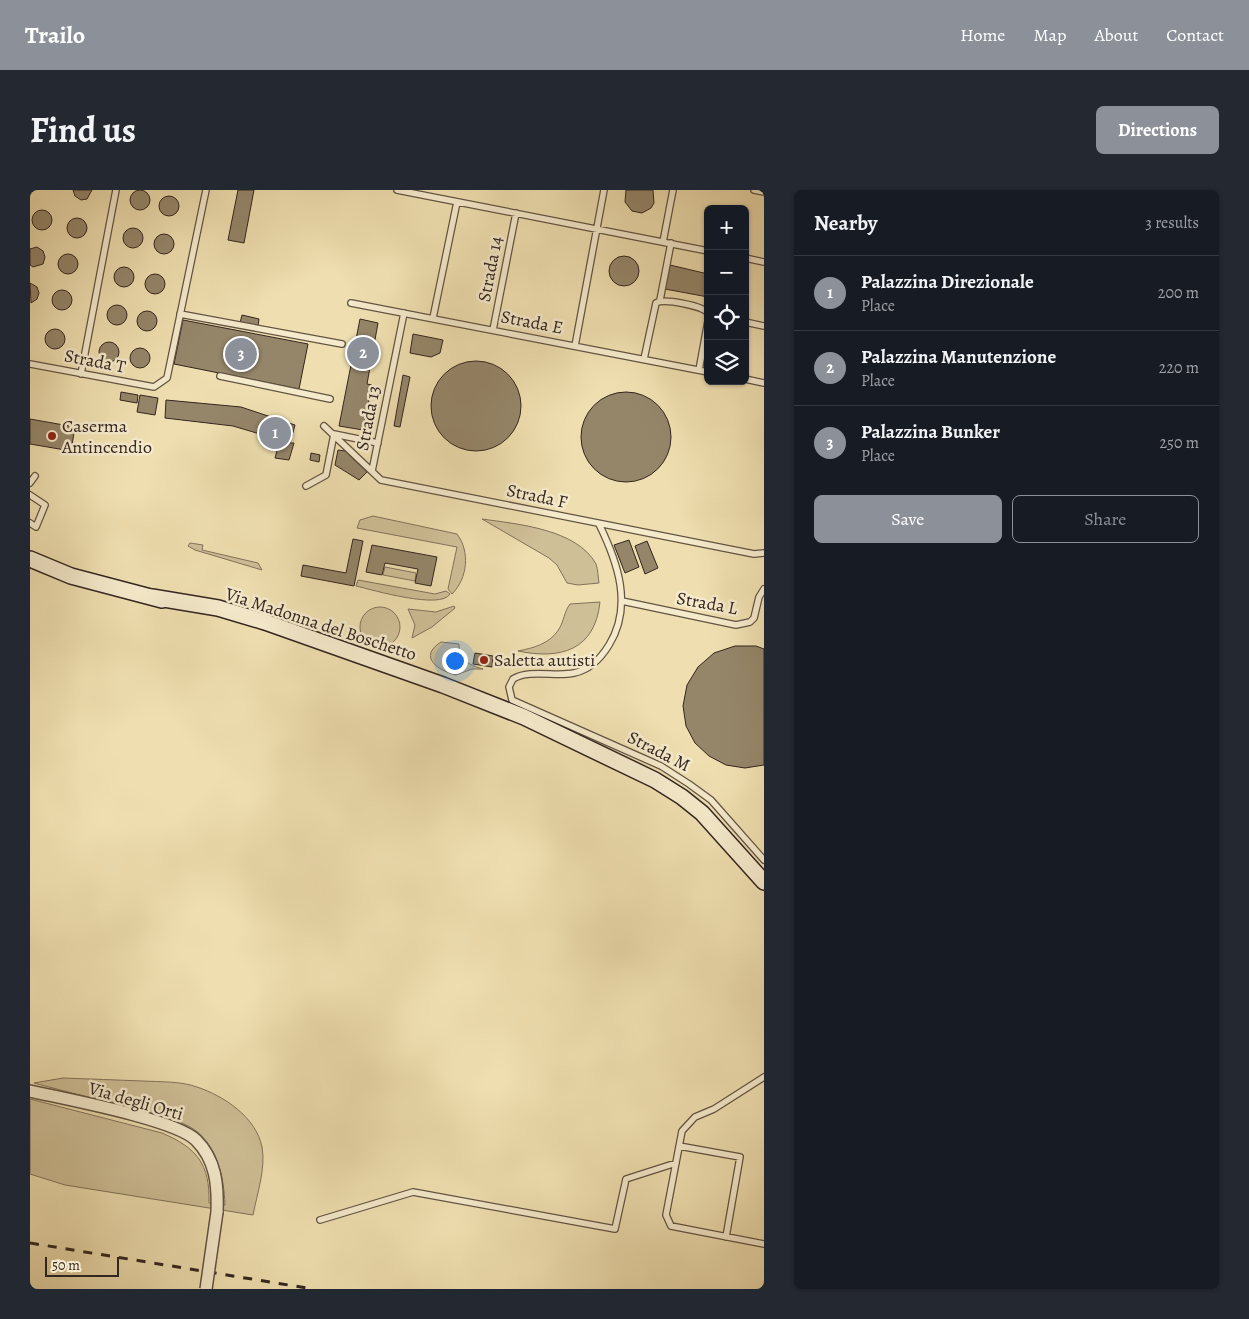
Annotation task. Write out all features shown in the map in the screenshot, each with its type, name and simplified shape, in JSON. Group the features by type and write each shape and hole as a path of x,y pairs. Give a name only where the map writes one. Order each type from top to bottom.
{"main road":[{"name":"Via Madonna del Boschetto","path":"30,559 71,576 152,597 260,629 515,722 558,734 655,780 682,797 702,813 764,882"}],"street":[{"name":"Via degli Orti","path":"30,1091 164,1124 187,1134 202,1148 212,1166 218,1187 217,1212 206,1289"}],"lane":[{"path":"80,374 116,190"},
{"path":"206,190 180,314 342,344"},
{"path":"397,190 704,249"},
{"path":"575,346 604,190"},
{"path":"663,242 674,190"},
{"path":"754,190 764,192"},
{"path":"433,318 457,202"},
{"name":"Strada 14","path":"493,330 516,213"},
{"path":"660,300 671,243"},
{"path":"749,259 764,262"},
{"path":"644,360 654,304 660,300 704,310"},
{"name":"Strada E","path":"351,302 704,371"},
{"name":"Strada 13","path":"372,471 404,312"},
{"name":"Strada T","path":"30,364 154,387 167,378 180,314"},
{"path":"749,323 764,326"},
{"path":"699,370 705,340"},
{"path":"220,376 330,398"},
{"path":"749,380 764,383"},
{"name":"Strada F","path":"324,426 381,480 754,554 764,553"},
{"path":"306,486 326,475 334,434 378,443"},
{"path":"30,483 35,476"},
{"path":"30,495 45,505 36,527 30,523"},
{"path":"599,524 615,561 622,601"},
{"name":"Strada L","path":"622,601 736,625 744,625 754,618 759,597 764,589"},
{"name":"Strada M","path":"622,601 622,616 615,635 605,653 593,665 576,673 516,677 511,682 509,693 512,700 517,704 562,721 661,766 690,784 711,800 764,860"},
{"path":"764,1077 714,1109 695,1117 682,1131 666,1215 671,1226 764,1244"},
{"path":"679,1146 740,1158 726,1237"},
{"path":"320,1220 413,1192 615,1229 626,1179 676,1163"}],"shaded area":[{"path":"373,516 457,534 464,548 465,564 461,580 452,594 448,589 457,547 357,528 360,520"},
{"path":"482,519 545,530 575,543 587,552 596,564 599,583 578,585 567,583 557,565 549,558"},
{"path":"190,543 203,545 202,550 258,563 262,570 195,550 188,546"},
{"path":"385,567 416,573 415,581 383,575"},
{"path":"358,580 435,594 446,591 450,594 444,598 434,600 406,598 356,586"},
{"path":"600,602 597,618 591,631 583,641 573,648 548,654 518,651 535,647 551,638 559,629 570,604"},
{"path":"454,606 455,608 432,627 412,638 415,625 408,609 436,612"},
{"path":"384,607 391,610 397,616 400,627 399,635 391,644 384,647 376,647 369,644 361,635 360,623 363,616 372,608"},
{"path":"441,642 459,644 459,650 463,658 473,666 483,669 472,669 456,675 437,667 433,663 431,653"},
{"path":"63,1078 184,1084 207,1091 228,1102 246,1117 253,1126 259,1136 262,1147 262,1172 253,1215 65,1185 30,1174 30,1099 162,1133 174,1139 193,1151 204,1168 209,1189 209,1203 225,1205 221,1172 217,1161 207,1142 199,1134 190,1127 170,1119 34,1083"}],"building":[{"path":"73,190 92,190 87,199 81,200 75,196"},
{"path":"140,190 147,193 150,200 147,207 140,210 133,207 130,200 133,193"},
{"path":"238,190 254,190 244,243 228,240"},
{"path":"626,190 653,190 654,203 651,208 642,213 632,211 625,202"},
{"path":"169,196 176,199 179,206 176,213 169,216 162,213 159,206 162,199"},
{"path":"38,210 46,210 52,216 52,224 46,230 38,230 32,224 32,216"},
{"path":"77,218 84,221 87,228 84,235 77,238 70,235 67,228 70,221"},
{"path":"133,228 140,231 143,238 140,245 133,248 126,245 123,238 126,231"},
{"path":"164,234 171,237 174,244 171,251 164,254 157,251 154,244 157,237"},
{"path":"37,247 43,251 45,257 43,264 33,267 30,265 30,249"},
{"path":"68,254 75,257 78,264 75,271 68,274 61,271 58,264 61,257"},
{"path":"624,256 630,257 638,265 638,277 630,285 624,286 618,285 610,277 609,271 610,265 618,257"},
{"path":"670,265 704,273 704,296 665,289"},
{"path":"124,267 131,270 134,277 131,284 124,287 117,284 114,277 117,270"},
{"path":"155,274 162,277 165,284 162,291 155,294 148,291 145,284 148,277"},
{"path":"30,283 37,287 39,293 37,299 31,303"},
{"path":"62,290 69,293 72,300 69,307 62,310 55,307 52,300 55,293"},
{"path":"117,305 124,308 127,315 124,322 117,325 110,322 107,315 110,308"},
{"path":"147,311 154,314 157,321 154,328 147,331 140,328 137,321 140,314"},
{"path":"242,315 259,319 258,326 240,323"},
{"path":"360,319 378,323 367,384 372,385 363,430 339,426"},
{"path":"183,320 308,344 299,389 174,364"},
{"path":"55,329 62,332 65,339 62,346 55,349 48,346 45,339 48,332"},
{"path":"413,334 443,340 440,353 431,357 410,353"},
{"path":"109,342 116,345 119,352 116,359 109,362 102,359 99,352 102,345"},
{"path":"140,348 147,351 150,358 147,365 140,368 133,365 130,358 133,351"},
{"path":"476,361 493,365 508,374 517,389 521,406 517,423 508,438 493,447 476,451 459,447 444,438 435,423 431,406 435,389 444,374 459,365"},
{"path":"403,375 410,377 400,427 394,426"},
{"path":"121,392 138,395 137,403 120,400"},
{"path":"626,392 643,396 658,405 667,420 671,437 667,454 658,469 643,478 626,482 609,478 594,469 585,454 581,437 585,420 594,405 609,396"},
{"path":"140,395 158,398 155,415 137,412"},
{"path":"166,400 241,407 295,425 290,443 294,443 289,460 275,458 280,440 233,426 165,418"},
{"name":"Caserma Antincendio","path":"30,419 75,427 71,451 30,444"},
{"path":"338,450 345,451 367,472 359,480 335,465"},
{"path":"311,453 320,455 319,462 310,460"},
{"path":"353,539 363,541 354,586 301,576 303,565 346,573"},
{"path":"629,540 639,567 625,573 614,545"},
{"path":"647,541 658,568 645,574 635,546"},
{"path":"372,545 437,557 431,586 415,583 418,569 385,563 382,575 366,572"},
{"path":"735,646 756,646 764,649 764,765 745,768 726,765 709,756 695,743 686,726 683,706 687,685 698,667 714,653"},
{"name":"Saletta autisti","path":"475,653 493,656 492,667 473,664"}],"railway":[{"path":"30,1243 313,1289"}],"place":[{"name":"Palazzina Manutenzione","path":"363,353"},
{"name":"Palazzina Bunker","path":"241,354"},
{"name":"Palazzina Direzionale","path":"275,433"},
{"name":"Caserma Antincendio","path":"52,436"},
{"name":"Saletta autisti","path":"484,660"}]}
